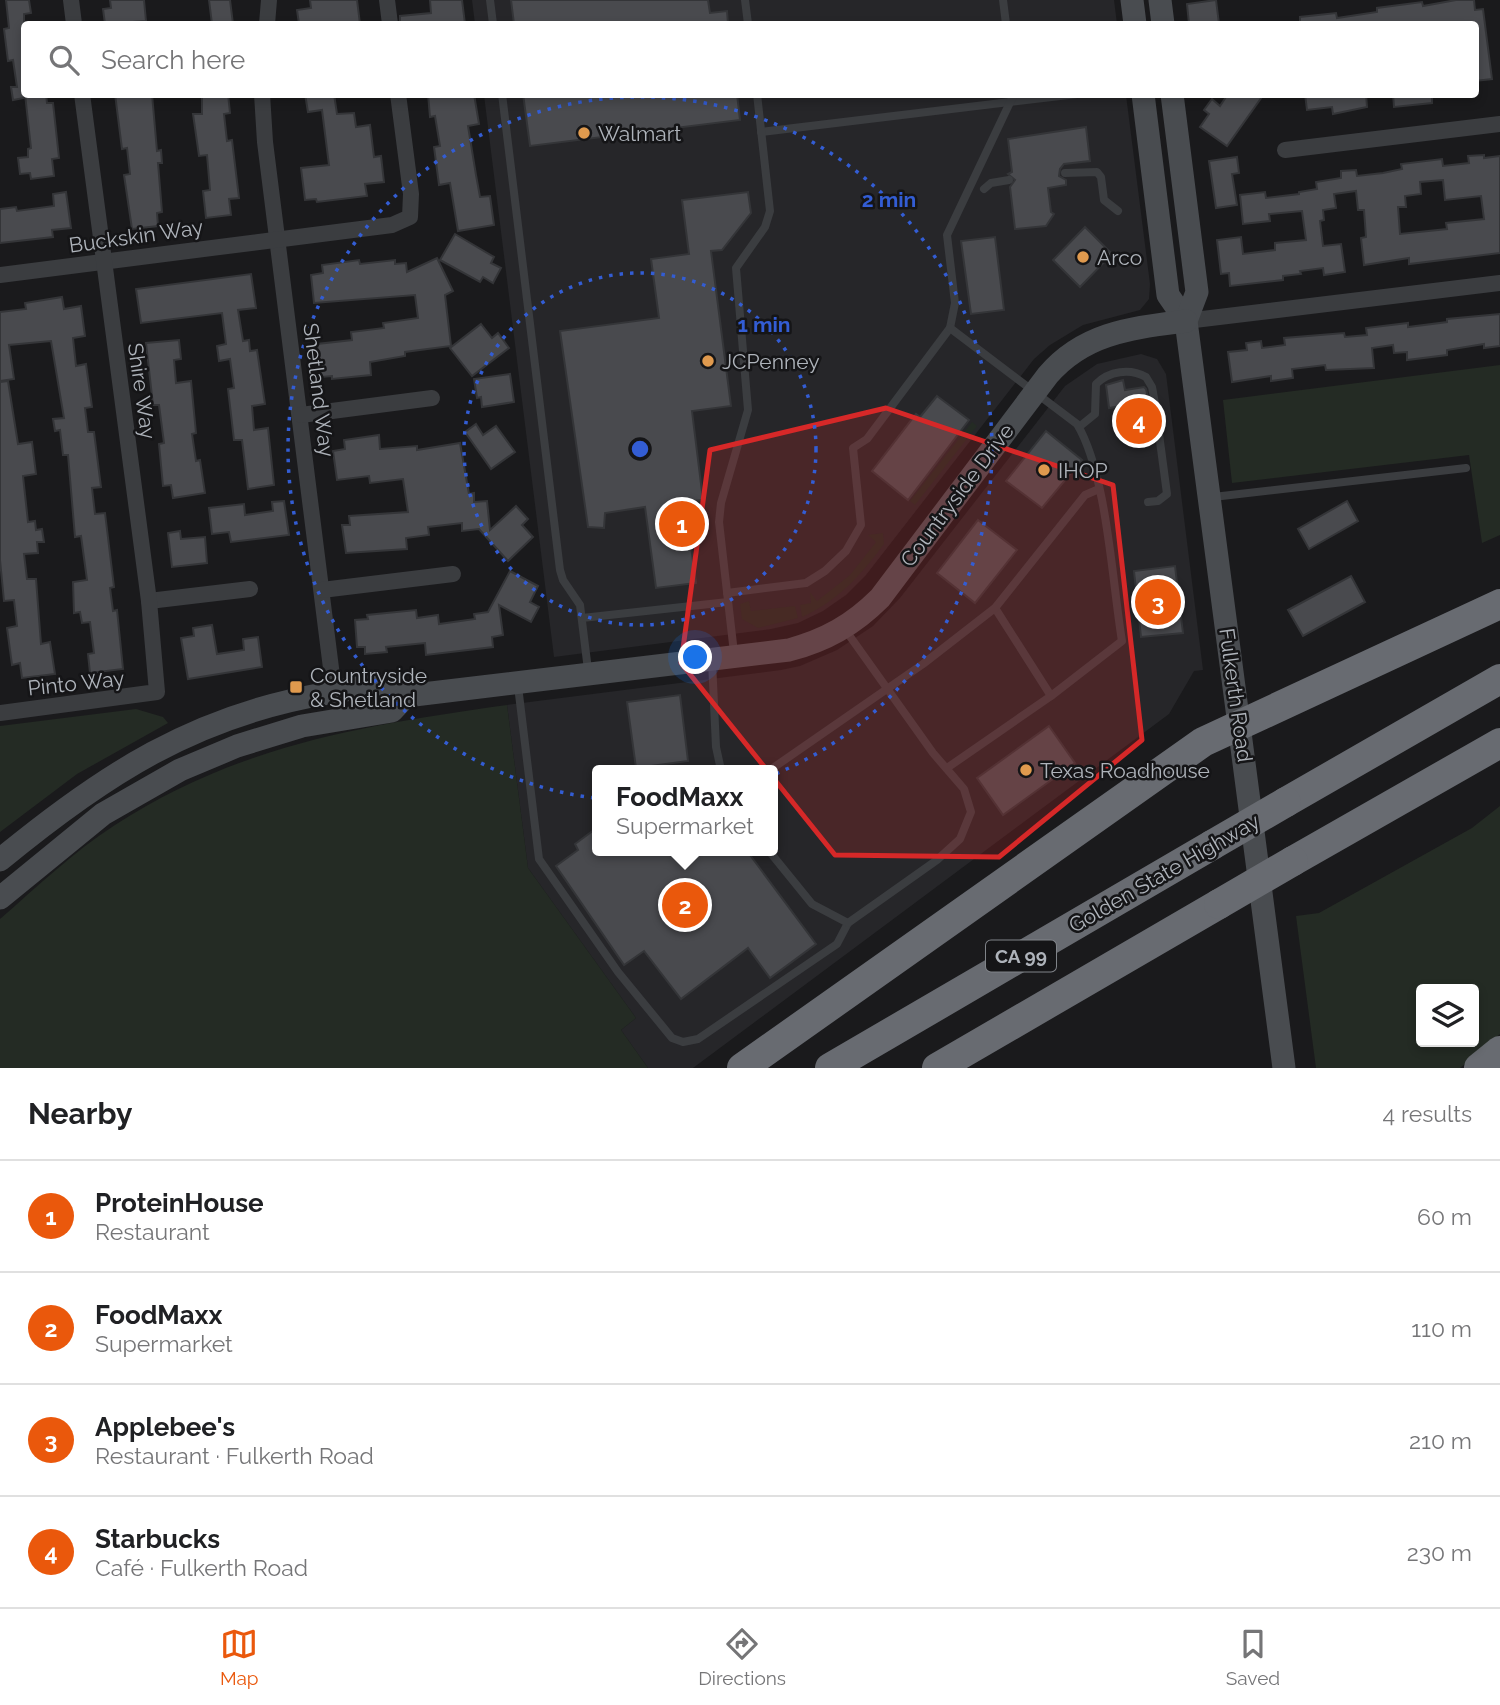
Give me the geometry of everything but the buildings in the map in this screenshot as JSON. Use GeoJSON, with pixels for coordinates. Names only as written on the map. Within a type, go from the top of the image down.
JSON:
{"type":"FeatureCollection","features":[{"type":"Feature","properties":{"kind":"highway"},"geometry":{"type":"LineString","coordinates":[[742,1068],[1188,752],[1240,724],[1500,604]]}},
{"type":"Feature","properties":{"kind":"highway","name":"Golden State Highway"},"geometry":{"type":"LineString","coordinates":[[830,1068],[1500,679]]}},
{"type":"Feature","properties":{"kind":"highway","name":"CA 99"},"geometry":{"type":"LineString","coordinates":[[937,1068],[1500,743]]}},
{"type":"Feature","properties":{"kind":"highway"},"geometry":{"type":"LineString","coordinates":[[1479,1068],[1500,1051]]}},
{"type":"Feature","properties":{"kind":"street"},"geometry":{"type":"LineString","coordinates":[[71,0],[74,21]]}},
{"type":"Feature","properties":{"kind":"street"},"geometry":{"type":"LineString","coordinates":[[267,21],[269,0]]}},
{"type":"Feature","properties":{"kind":"street"},"geometry":{"type":"LineString","coordinates":[[387,0],[390,21]]}},
{"type":"Feature","properties":{"kind":"street"},"geometry":{"type":"LineString","coordinates":[[1132,0],[1135,21]]}},
{"type":"Feature","properties":{"kind":"street"},"geometry":{"type":"LineString","coordinates":[[1160,0],[1163,21]]}},
{"type":"Feature","properties":{"kind":"street","name":"Shire Way"},"geometry":{"type":"LineString","coordinates":[[82,98],[149,601],[157,692]]}},
{"type":"Feature","properties":{"kind":"street","name":"Shetland Way"},"geometry":{"type":"LineString","coordinates":[[262,98],[265,142],[302,415],[334,692]]}},
{"type":"Feature","properties":{"kind":"street","name":"Buckskin Way"},"geometry":{"type":"LineString","coordinates":[[0,275],[391,225],[410,217],[411,194],[399,98]]}},
{"type":"Feature","properties":{"kind":"street","name":"Fulkerth Road"},"geometry":{"type":"LineString","coordinates":[[1143,98],[1168,295],[1186,321],[1283,1068]]}},
{"type":"Feature","properties":{"kind":"street","name":"Fulkerth Road"},"geometry":{"type":"LineString","coordinates":[[1173,98],[1197,292],[1186,321]]}},
{"type":"Feature","properties":{"kind":"street"},"geometry":{"type":"LineString","coordinates":[[1285,150],[1500,124]]}},
{"type":"Feature","properties":{"kind":"street","name":"Countryside Drive"},"geometry":{"type":"LineString","coordinates":[[0,860],[104,779],[172,743],[264,708],[334,692],[390,686],[406,696],[723,657],[808,645],[844,628],[880,598],[1058,364],[1095,339],[1130,328],[1500,283]]}},
{"type":"Feature","properties":{"kind":"street"},"geometry":{"type":"LineString","coordinates":[[302,415],[432,398]]}},
{"type":"Feature","properties":{"kind":"street"},"geometry":{"type":"LineString","coordinates":[[322,590],[453,574]]}},
{"type":"Feature","properties":{"kind":"street"},"geometry":{"type":"LineString","coordinates":[[149,601],[250,589]]}},
{"type":"Feature","properties":{"kind":"street","name":"Pinto Way"},"geometry":{"type":"LineString","coordinates":[[0,713],[157,692]]}},
{"type":"Feature","properties":{"kind":"street","name":"Countryside Drive"},"geometry":{"type":"LineString","coordinates":[[0,898],[103,814],[180,769],[237,746],[302,726],[392,711],[406,696]]}},
{"type":"Feature","properties":{"kind":"lane"},"geometry":{"type":"LineString","coordinates":[[490,0],[493,21]]}},
{"type":"Feature","properties":{"kind":"lane"},"geometry":{"type":"LineString","coordinates":[[745,0],[748,21]]}},
{"type":"Feature","properties":{"kind":"lane"},"geometry":{"type":"LineString","coordinates":[[1003,0],[1006,21]]}},
{"type":"Feature","properties":{"kind":"lane"},"geometry":{"type":"LineString","coordinates":[[502,98],[560,570],[563,580],[579,600],[589,673]]}},
{"type":"Feature","properties":{"kind":"lane"},"geometry":{"type":"LineString","coordinates":[[720,765],[716,747],[727,598],[720,512],[747,419],[749,400],[735,277],[739,260],[765,227],[770,211],[757,98]]}},
{"type":"Feature","properties":{"kind":"lane"},"geometry":{"type":"LineString","coordinates":[[582,618],[727,598],[806,583],[825,571],[846,551],[861,525],[853,448],[867,439],[950,328],[955,303],[947,234],[1013,98]]}},
{"type":"Feature","properties":{"kind":"lane"},"geometry":{"type":"LineString","coordinates":[[761,132],[1013,98]]}},
{"type":"Feature","properties":{"kind":"lane"},"geometry":{"type":"LineString","coordinates":[[1065,173],[1097,172],[1101,177],[1104,200],[1118,211]]}},
{"type":"Feature","properties":{"kind":"lane"},"geometry":{"type":"LineString","coordinates":[[984,189],[991,183],[1009,180]]}},
{"type":"Feature","properties":{"kind":"lane"},"geometry":{"type":"LineString","coordinates":[[947,768],[1051,696],[1122,641],[1099,489],[1088,444],[1079,427],[950,328]]}},
{"type":"Feature","properties":{"kind":"lane"},"geometry":{"type":"LineString","coordinates":[[1079,427],[1095,414],[1096,384],[1109,375],[1123,372],[1146,377],[1152,387],[1156,409]]}},
{"type":"Feature","properties":{"kind":"lane"},"geometry":{"type":"LineString","coordinates":[[1148,502],[1158,501],[1167,494],[1157,419]]}},
{"type":"Feature","properties":{"kind":"lane"},"geometry":{"type":"LineString","coordinates":[[1210,498],[1466,468]]}},
{"type":"Feature","properties":{"kind":"lane"},"geometry":{"type":"LineString","coordinates":[[777,765],[923,664],[995,608],[1085,495],[1099,489]]}},
{"type":"Feature","properties":{"kind":"lane"},"geometry":{"type":"LineString","coordinates":[[995,608],[1051,696]]}},
{"type":"Feature","properties":{"kind":"lane"},"geometry":{"type":"LineString","coordinates":[[517,682],[539,859],[618,972],[672,1038],[684,1042],[698,1039],[837,944],[848,923],[937,860],[960,839],[971,812],[964,789],[885,688],[844,628]]}},
{"type":"Feature","properties":{"kind":"lane"},"geometry":{"type":"LineString","coordinates":[[773,856],[811,904],[848,923]]}},
{"type":"Feature","properties":{"kind":"highlighted area"},"geometry":{"type":"Polygon","coordinates":[[[886,408],[1113,485],[1142,740],[999,857],[835,855],[681,663],[710,450],[886,408]]]}},
{"type":"Feature","properties":{"kind":"shaded area"},"geometry":{"type":"Polygon","coordinates":[[[472,0],[1114,0],[1117,21],[475,21],[472,0]]]}},
{"type":"Feature","properties":{"kind":"shaded area"},"geometry":{"type":"Polygon","coordinates":[[[484,98],[1126,98],[1150,284],[1149,299],[1140,310],[1083,325],[1050,345],[1034,359],[866,575],[846,595],[823,611],[798,623],[771,629],[554,657],[484,98]]]}},
{"type":"Feature","properties":{"kind":"shaded area"},"geometry":{"type":"Polygon","coordinates":[[[1141,354],[1157,359],[1166,374],[1203,670],[1194,671],[1169,714],[693,1068],[648,1068],[621,1030],[636,1018],[528,868],[507,705],[781,670],[800,666],[837,650],[873,626],[900,598],[1065,386],[1097,364],[1141,354]]]}},
{"type":"Feature","properties":{"kind":"shaded area"},"geometry":{"type":"Polygon","coordinates":[[[1500,365],[1500,535],[1482,543],[1469,455],[1232,483],[1223,400],[1500,365]]]}},
{"type":"Feature","properties":{"kind":"shaded area"},"geometry":{"type":"Polygon","coordinates":[[[972,422],[977,426],[915,505],[910,501],[972,422]]]}},
{"type":"Feature","properties":{"kind":"shaded area"},"geometry":{"type":"Polygon","coordinates":[[[883,533],[884,544],[857,577],[827,603],[802,617],[800,605],[811,603],[810,592],[817,601],[850,575],[876,542],[868,535],[883,533]]]}},
{"type":"Feature","properties":{"kind":"shaded area"},"geometry":{"type":"Polygon","coordinates":[[[749,601],[751,611],[795,606],[798,618],[758,628],[742,619],[740,604],[749,601]]]}},
{"type":"Feature","properties":{"kind":"shaded area"},"geometry":{"type":"Polygon","coordinates":[[[507,705],[528,868],[636,1018],[621,1030],[648,1068],[0,1068],[0,919],[100,835],[161,798],[208,775],[256,757],[353,731],[507,705]]]}},
{"type":"Feature","properties":{"kind":"shaded area"},"geometry":{"type":"Polygon","coordinates":[[[136,709],[163,717],[168,723],[77,774],[0,832],[0,726],[136,709]]]}},
{"type":"Feature","properties":{"kind":"shaded area"},"geometry":{"type":"Polygon","coordinates":[[[1500,806],[1500,1034],[1460,1068],[1316,1068],[1296,916],[1319,913],[1472,828],[1500,806]]]}},
{"type":"Feature","properties":{"kind":"place","name":"Walmart"},"geometry":{"type":"Point","coordinates":[584,133]}},
{"type":"Feature","properties":{"kind":"place","name":"Arco"},"geometry":{"type":"Point","coordinates":[1083,257]}},
{"type":"Feature","properties":{"kind":"place","name":"JCPenney"},"geometry":{"type":"Point","coordinates":[708,361]}},
{"type":"Feature","properties":{"kind":"place","name":"Starbucks"},"geometry":{"type":"Point","coordinates":[1139,421]}},
{"type":"Feature","properties":{"kind":"place","name":"IHOP"},"geometry":{"type":"Point","coordinates":[1044,470]}},
{"type":"Feature","properties":{"kind":"place","name":"ProteinHouse"},"geometry":{"type":"Point","coordinates":[682,524]}},
{"type":"Feature","properties":{"kind":"place","name":"Applebee's"},"geometry":{"type":"Point","coordinates":[1158,602]}},
{"type":"Feature","properties":{"kind":"place","name":"Countryside & Shetland"},"geometry":{"type":"Point","coordinates":[296,687]}},
{"type":"Feature","properties":{"kind":"place","name":"Texas Roadhouse"},"geometry":{"type":"Point","coordinates":[1026,770]}},
{"type":"Feature","properties":{"kind":"place","name":"FoodMaxx"},"geometry":{"type":"Point","coordinates":[685,905]}}]}
